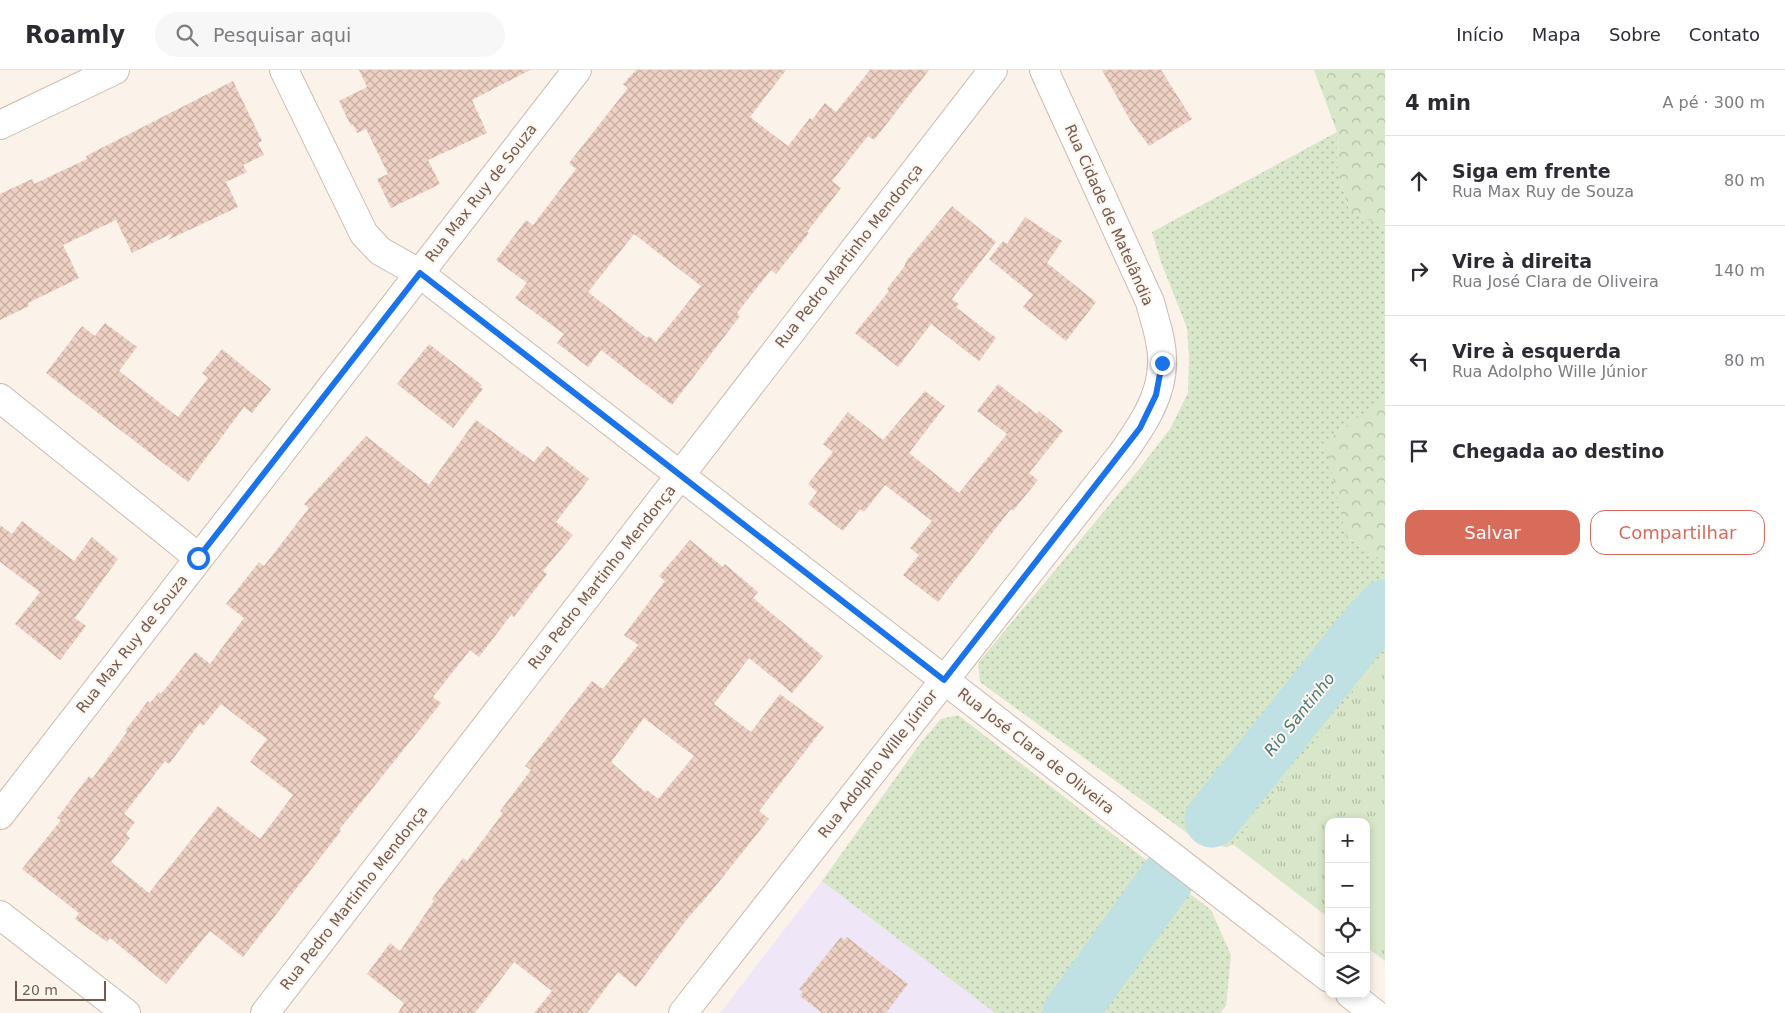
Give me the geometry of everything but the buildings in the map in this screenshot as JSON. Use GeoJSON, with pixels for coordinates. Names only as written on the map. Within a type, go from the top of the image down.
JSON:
{"type":"FeatureCollection","features":[{"type":"Feature","properties":{"kind":"street"},"geometry":{"type":"LineString","coordinates":[[0,125],[115,70]]}},
{"type":"Feature","properties":{"kind":"street","name":"Rua José Clara de Oliveira"},"geometry":{"type":"LineString","coordinates":[[284,70],[364,234],[380,251],[420,273],[1325,975]]}},
{"type":"Feature","properties":{"kind":"street","name":"Rua Max Ruy de Souza"},"geometry":{"type":"LineString","coordinates":[[0,815],[577,70]]}},
{"type":"Feature","properties":{"kind":"street","name":"Rua Pedro Martinho Mendonça"},"geometry":{"type":"LineString","coordinates":[[265,1013],[993,70]]}},
{"type":"Feature","properties":{"kind":"street","name":"Rua Cidade de Matelândia"},"geometry":{"type":"LineString","coordinates":[[1044,70],[1150,302],[1158,334],[1162,363]]}},
{"type":"Feature","properties":{"kind":"street","name":"Rua Adolpho Wille Júnior"},"geometry":{"type":"LineString","coordinates":[[683,1013],[1140,428],[1156,395],[1162,363]]}},
{"type":"Feature","properties":{"kind":"street"},"geometry":{"type":"LineString","coordinates":[[0,398],[198,558]]}},
{"type":"Feature","properties":{"kind":"street"},"geometry":{"type":"LineString","coordinates":[[0,915],[126,1013]]}},
{"type":"Feature","properties":{"kind":"street"},"geometry":{"type":"LineString","coordinates":[[1355,998],[1374,1013]]}},
{"type":"Feature","properties":{"kind":"shaded area"},"geometry":{"type":"Polygon","coordinates":[[[822,881],[995,1013],[720,1013],[822,881]]]}},
{"type":"Feature","properties":{"kind":"green space"},"geometry":{"type":"Polygon","coordinates":[[[1314,70],[1385,70],[1385,228],[1349,210],[1338,172],[1337,132],[1314,70]]]}},
{"type":"Feature","properties":{"kind":"green space"},"geometry":{"type":"Polygon","coordinates":[[[1337,132],[1338,172],[1349,210],[1385,228],[1385,397],[1367,411],[1346,537],[1385,562],[1385,652],[1234,845],[1226,847],[1198,841],[980,682],[978,663],[1140,468],[1170,429],[1188,393],[1189,357],[1187,328],[1161,262],[1152,232],[1337,132]]]}},
{"type":"Feature","properties":{"kind":"green space"},"geometry":{"type":"Polygon","coordinates":[[[1385,397],[1385,562],[1346,537],[1325,442],[1385,397]]]}},
{"type":"Feature","properties":{"kind":"green space"},"geometry":{"type":"Polygon","coordinates":[[[1385,652],[1385,961],[1370,950],[1370,818],[1325,818],[1325,915],[1234,845],[1385,652]]]}},
{"type":"Feature","properties":{"kind":"green space"},"geometry":{"type":"Polygon","coordinates":[[[958,715],[1211,910],[1231,955],[1226,1006],[1220,1013],[995,1013],[822,881],[922,741],[941,719],[958,715]]]}},
{"type":"Feature","properties":{"kind":"green space"},"geometry":{"type":"Polygon","coordinates":[[[1385,809],[1385,951],[1370,940],[1370,829],[1385,809]]]}},
{"type":"Feature","properties":{"kind":"waterway","name":"Rio Santinho"},"geometry":{"type":"LineString","coordinates":[[1212,820],[1358,637],[1385,607]]}},
{"type":"Feature","properties":{"kind":"waterway","name":"Rio Santinho"},"geometry":{"type":"LineString","coordinates":[[1070,1013],[1168,877]]}},
{"type":"Feature","properties":{"kind":"route"},"geometry":{"type":"LineString","coordinates":[[198,558],[420,273],[944,680],[1122,454],[1140,428],[1156,395],[1162,363]]}}]}
